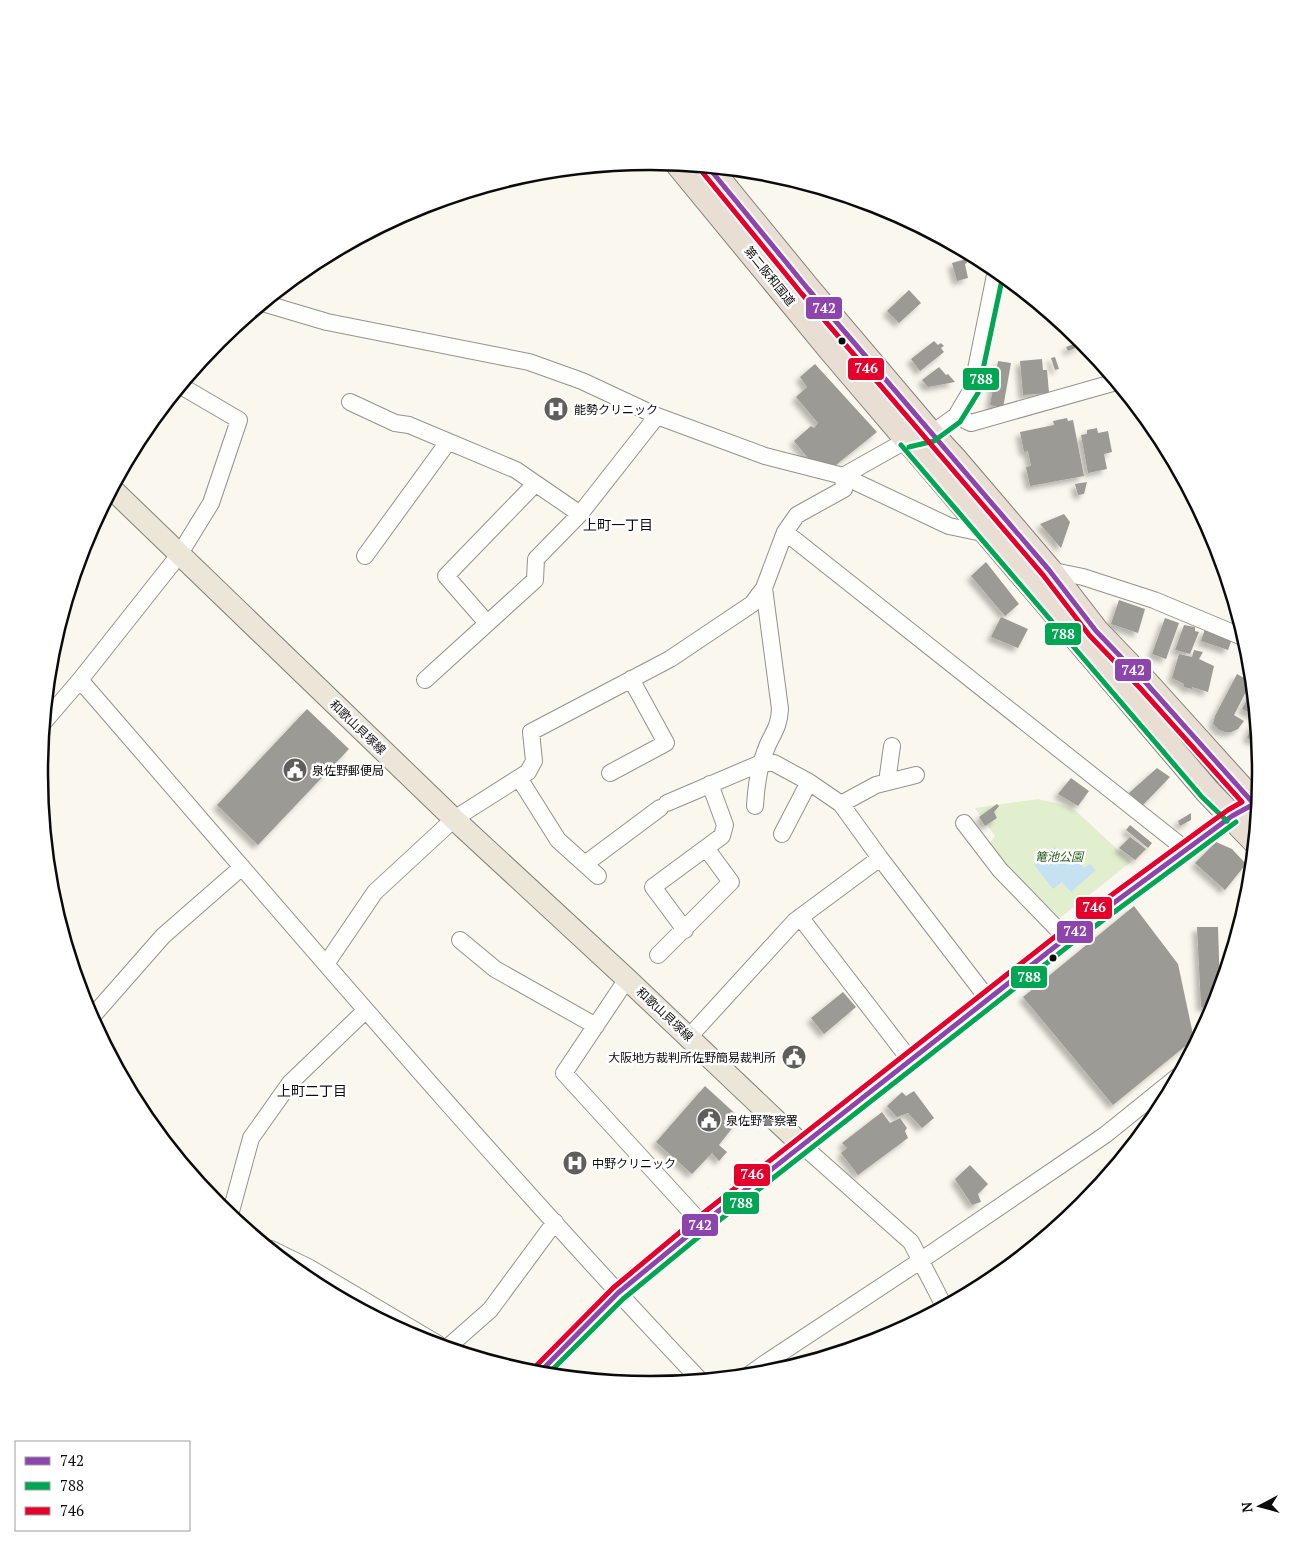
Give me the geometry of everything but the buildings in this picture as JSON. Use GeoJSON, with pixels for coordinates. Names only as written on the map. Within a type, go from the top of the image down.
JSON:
{"type":"FeatureCollection","features":[{"type":"Feature","properties":{"kind":"highway","name":"第二阪和国道"},"geometry":{"type":"LineString","coordinates":[[685,172],[907,440],[1208,792],[1249,835]]}},
{"type":"Feature","properties":{"kind":"highway","name":"第二阪和国道"},"geometry":{"type":"LineString","coordinates":[[714,175],[808,289],[1049,570],[1096,631],[1251,798]]}},
{"type":"Feature","properties":{"kind":"main road","name":"和歌山貝塚線"},"geometry":{"type":"LineString","coordinates":[[117,494],[454,820],[627,978],[802,1145]]}},
{"type":"Feature","properties":{"kind":"main road"},"geometry":{"type":"LineString","coordinates":[[546,1366],[618,1293],[702,1224],[1066,938],[1185,849],[1232,816],[1251,807]]}},
{"type":"Feature","properties":{"kind":"street"},"geometry":{"type":"LineString","coordinates":[[844,476],[907,440],[931,434],[956,416],[972,389],[994,279]]}},
{"type":"Feature","properties":{"kind":"street"},"geometry":{"type":"LineString","coordinates":[[271,305],[327,322],[529,362],[582,380],[657,416],[765,456],[844,476],[948,526],[987,534]]}},
{"type":"Feature","properties":{"kind":"street"},"geometry":{"type":"LineString","coordinates":[[956,416],[971,423],[1110,385]]}},
{"type":"Feature","properties":{"kind":"street"},"geometry":{"type":"LineString","coordinates":[[51,714],[179,555],[210,504],[239,420],[186,389]]}},
{"type":"Feature","properties":{"kind":"street"},"geometry":{"type":"LineString","coordinates":[[350,402],[395,423],[409,425],[516,470],[580,514]]}},
{"type":"Feature","properties":{"kind":"street"},"geometry":{"type":"LineString","coordinates":[[425,680],[535,580],[536,559],[580,514],[657,416]]}},
{"type":"Feature","properties":{"kind":"street"},"geometry":{"type":"LineString","coordinates":[[365,556],[448,442]]}},
{"type":"Feature","properties":{"kind":"street"},"geometry":{"type":"LineString","coordinates":[[326,964],[375,892],[454,820],[528,772],[534,761],[531,732],[670,659],[752,604],[764,588],[785,532],[797,515],[844,489],[844,476]]}},
{"type":"Feature","properties":{"kind":"street"},"geometry":{"type":"LineString","coordinates":[[487,623],[446,576],[535,484]]}},
{"type":"Feature","properties":{"kind":"street"},"geometry":{"type":"LineString","coordinates":[[785,532],[1185,849]]}},
{"type":"Feature","properties":{"kind":"street"},"geometry":{"type":"LineString","coordinates":[[1049,570],[1083,577],[1154,600],[1236,634]]}},
{"type":"Feature","properties":{"kind":"street"},"geometry":{"type":"LineString","coordinates":[[755,806],[756,786],[761,763],[779,722],[780,709],[764,588]]}},
{"type":"Feature","properties":{"kind":"street"},"geometry":{"type":"LineString","coordinates":[[80,680],[366,1010],[618,1293],[694,1374]]}},
{"type":"Feature","properties":{"kind":"street"},"geometry":{"type":"LineString","coordinates":[[610,773],[666,743],[631,680]]}},
{"type":"Feature","properties":{"kind":"street"},"geometry":{"type":"LineString","coordinates":[[887,782],[892,746]]}},
{"type":"Feature","properties":{"kind":"street"},"geometry":{"type":"LineString","coordinates":[[585,864],[664,805],[761,763],[774,763],[809,782],[841,804],[988,999]]}},
{"type":"Feature","properties":{"kind":"street"},"geometry":{"type":"LineString","coordinates":[[841,804],[876,785],[916,775]]}},
{"type":"Feature","properties":{"kind":"street"},"geometry":{"type":"LineString","coordinates":[[519,778],[558,840],[598,876]]}},
{"type":"Feature","properties":{"kind":"street"},"geometry":{"type":"LineString","coordinates":[[782,834],[809,782]]}},
{"type":"Feature","properties":{"kind":"street"},"geometry":{"type":"LineString","coordinates":[[685,930],[653,887],[722,836],[725,825],[710,784]]}},
{"type":"Feature","properties":{"kind":"street"},"geometry":{"type":"LineString","coordinates":[[964,823],[1000,870],[1066,938]]}},
{"type":"Feature","properties":{"kind":"street"},"geometry":{"type":"LineString","coordinates":[[658,956],[731,882],[706,848]]}},
{"type":"Feature","properties":{"kind":"street"},"geometry":{"type":"LineString","coordinates":[[689,1037],[795,921],[880,858]]}},
{"type":"Feature","properties":{"kind":"street"},"geometry":{"type":"LineString","coordinates":[[97,1012],[163,936],[242,867]]}},
{"type":"Feature","properties":{"kind":"street"},"geometry":{"type":"LineString","coordinates":[[800,917],[910,1060]]}},
{"type":"Feature","properties":{"kind":"street"},"geometry":{"type":"LineString","coordinates":[[460,940],[495,969],[596,1026]]}},
{"type":"Feature","properties":{"kind":"street"},"geometry":{"type":"LineString","coordinates":[[627,978],[564,1073],[702,1224]]}},
{"type":"Feature","properties":{"kind":"street"},"geometry":{"type":"LineString","coordinates":[[232,1207],[251,1138],[290,1083],[366,1010]]}},
{"type":"Feature","properties":{"kind":"street"},"geometry":{"type":"LineString","coordinates":[[763,1365],[1105,1135],[1163,1088]]}},
{"type":"Feature","properties":{"kind":"street"},"geometry":{"type":"LineString","coordinates":[[802,1145],[911,1242],[941,1300]]}},
{"type":"Feature","properties":{"kind":"street"},"geometry":{"type":"LineString","coordinates":[[453,1343],[490,1310],[555,1222]]}},
{"type":"Feature","properties":{"kind":"street"},"geometry":{"type":"LineString","coordinates":[[300,1263],[393,1317]]}},
{"type":"Feature","properties":{"kind":"green space","name":"篭池公園"},"geometry":{"type":"Polygon","coordinates":[[[1038,799],[1063,805],[1076,811],[1131,862],[1060,918],[1025,884],[989,844],[995,836],[975,808],[1038,799]]]}},
{"type":"Feature","properties":{"kind":"water"},"geometry":{"type":"Polygon","coordinates":[[[1055,847],[1062,855],[1069,848],[1084,868],[1090,864],[1096,870],[1071,892],[1062,882],[1053,889],[1034,865],[1055,847]]]}},
{"type":"Feature","properties":{"kind":"transit line","name":"746"},"geometry":{"type":"LineString","coordinates":[[537,1365],[613,1288],[697,1218],[1061,932],[1207,825],[1242,802],[1140,688],[1090,636],[1043,575],[802,294],[703,173]]}},
{"type":"Feature","properties":{"kind":"transit line","name":"742"},"geometry":{"type":"LineString","coordinates":[[714,175],[808,289],[1049,570],[1096,631],[1146,683],[1251,801]]}},
{"type":"Feature","properties":{"kind":"transit line","name":"788"},"geometry":{"type":"LineString","coordinates":[[909,447],[934,441],[960,422],[978,393],[1001,284]]}},
{"type":"Feature","properties":{"kind":"transit line","name":"788"},"geometry":{"type":"LineString","coordinates":[[901,445],[1202,797],[1227,821]]}},
{"type":"Feature","properties":{"kind":"transit line","name":"742"},"geometry":{"type":"LineString","coordinates":[[546,1366],[618,1293],[702,1224],[1066,938],[1232,816],[1251,806]]}},
{"type":"Feature","properties":{"kind":"transit line","name":"788"},"geometry":{"type":"LineString","coordinates":[[555,1367],[623,1299],[707,1230],[1071,944],[1236,822]]}},
{"type":"Feature","properties":{"kind":"place","name":"能勢クリニック"},"geometry":{"type":"Point","coordinates":[556,409]}},
{"type":"Feature","properties":{"kind":"place","name":"泉佐野郵便局"},"geometry":{"type":"Point","coordinates":[295,770]}},
{"type":"Feature","properties":{"kind":"place","name":"大阪地方裁判所佐野簡易裁判所"},"geometry":{"type":"Point","coordinates":[794,1057]}},
{"type":"Feature","properties":{"kind":"place","name":"泉佐野警察署"},"geometry":{"type":"Point","coordinates":[709,1120]}},
{"type":"Feature","properties":{"kind":"place","name":"中野クリニック"},"geometry":{"type":"Point","coordinates":[575,1163]}},
{"type":"Feature","properties":{"kind":"district","name":"上町一丁目"},"geometry":{"type":"Point","coordinates":[618,524]}},
{"type":"Feature","properties":{"kind":"district","name":"上町二丁目"},"geometry":{"type":"Point","coordinates":[312,1090]}}]}
